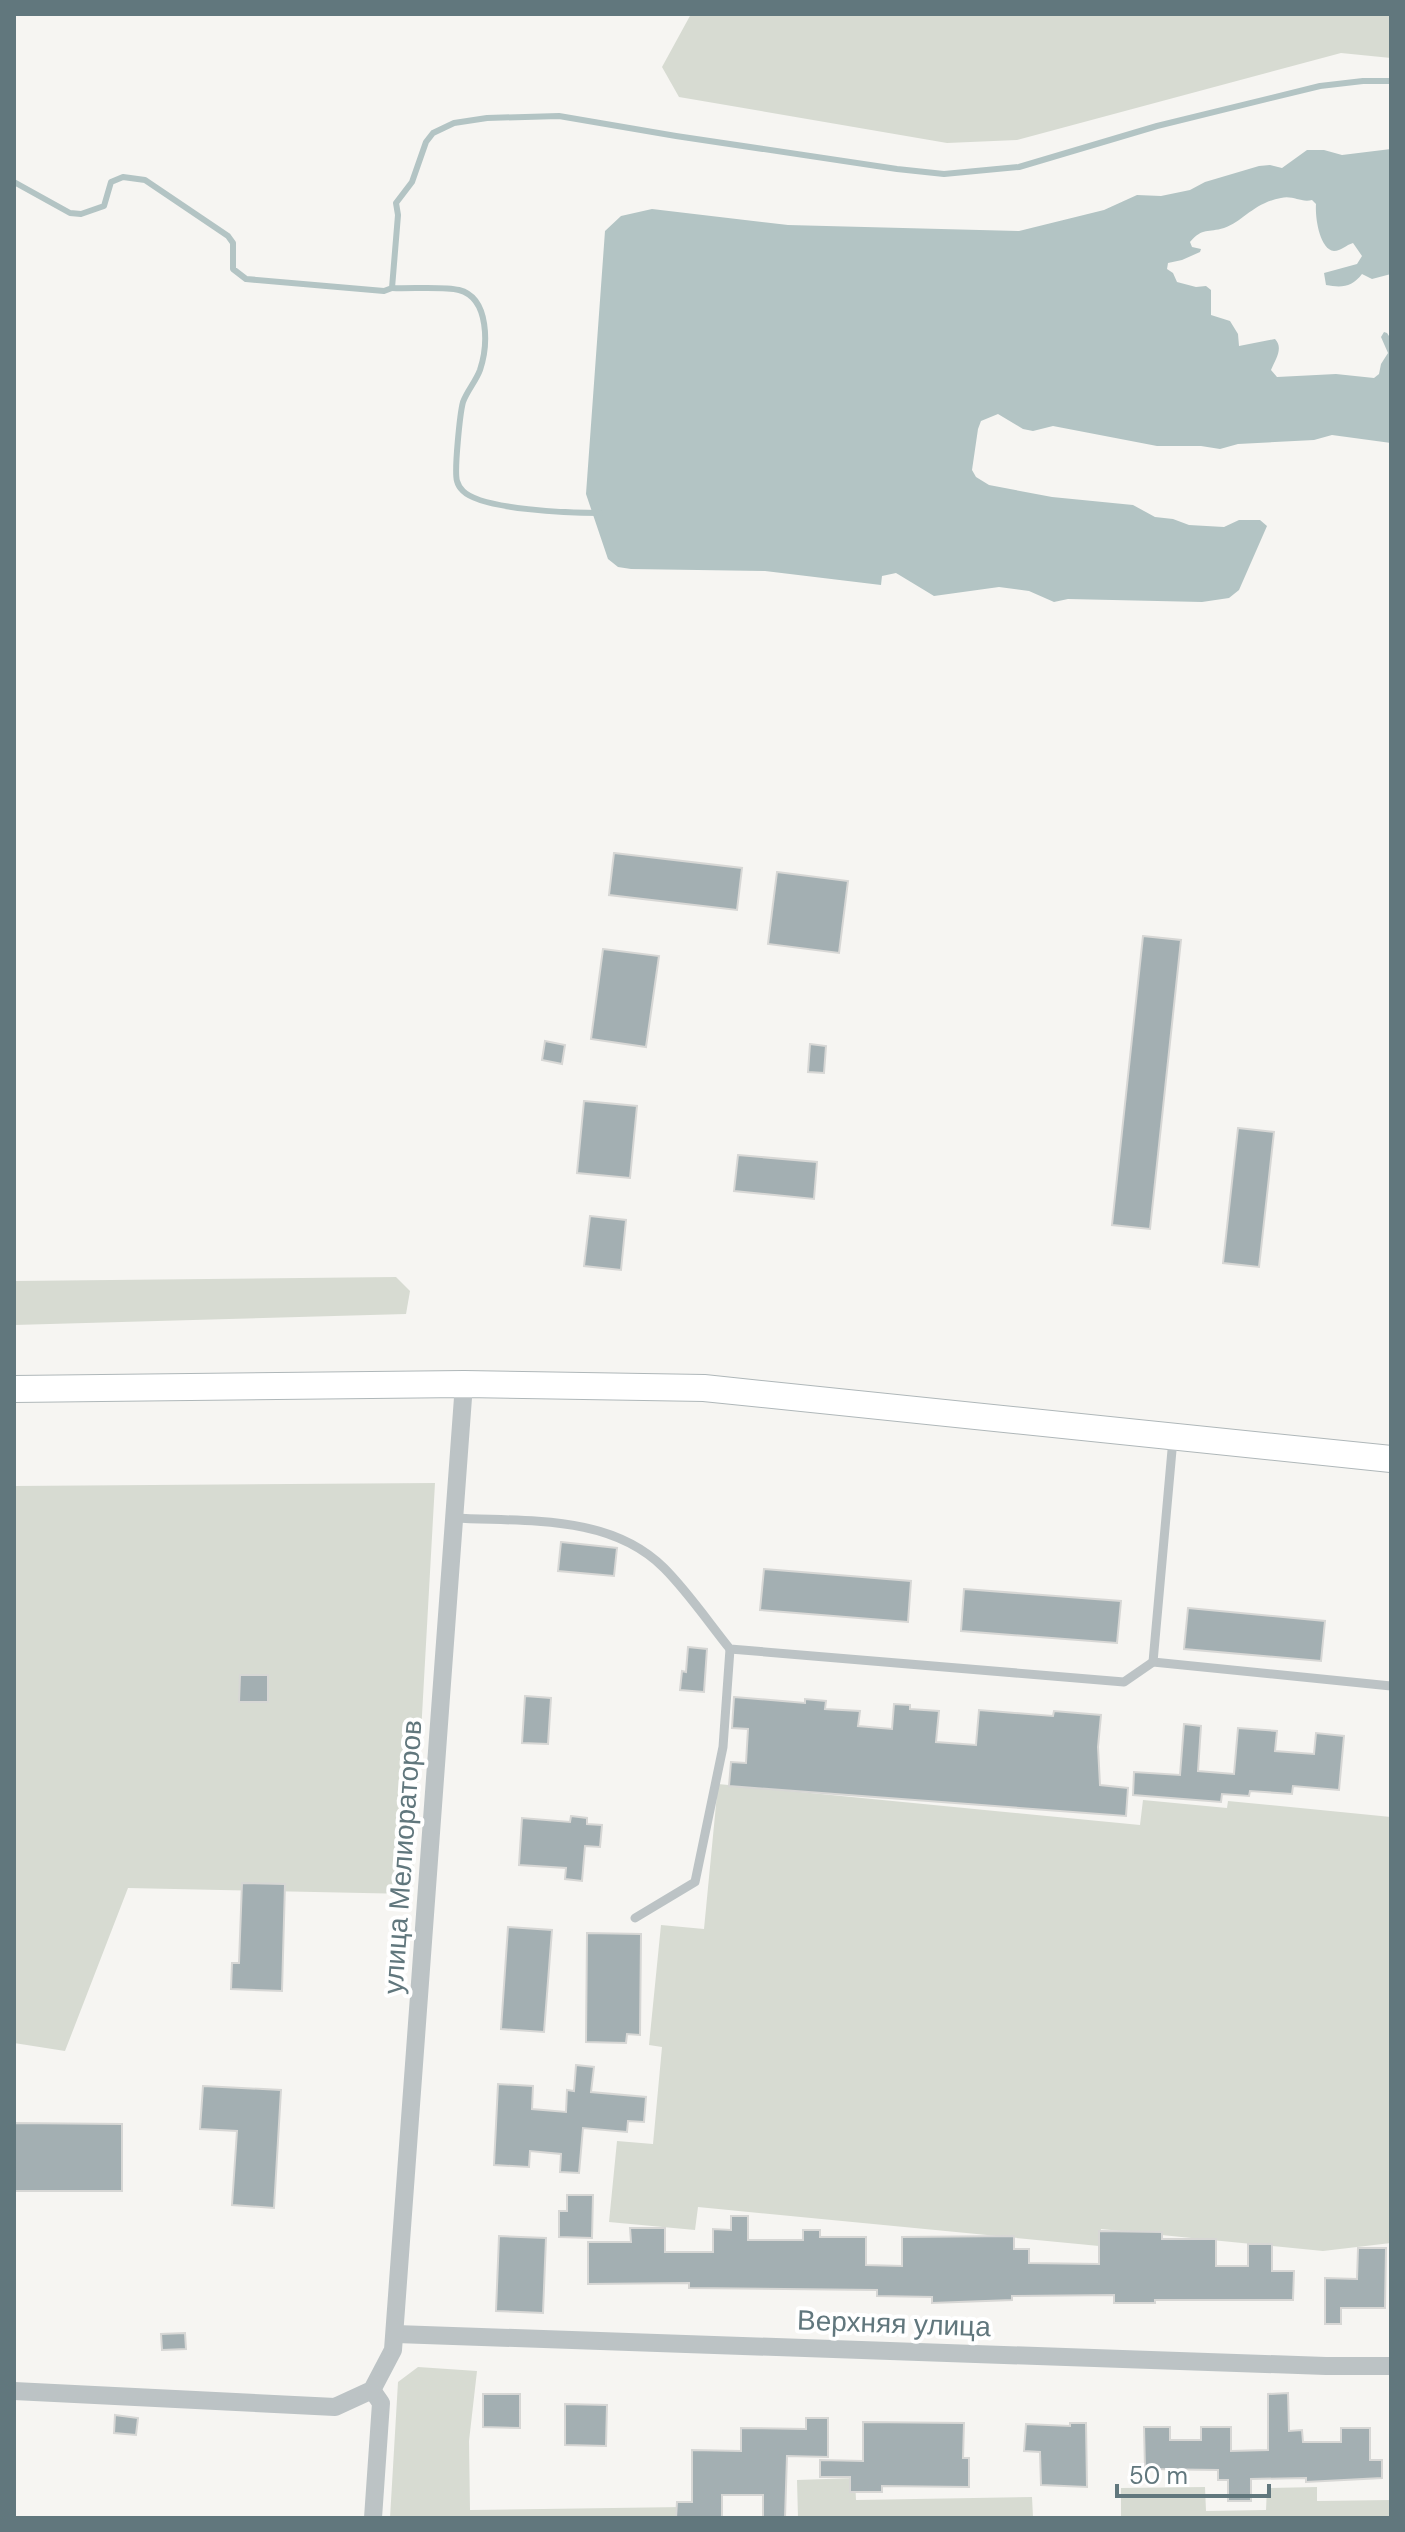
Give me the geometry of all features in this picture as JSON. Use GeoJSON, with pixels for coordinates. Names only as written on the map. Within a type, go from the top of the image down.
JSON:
{"type":"FeatureCollection","features":[{"type":"Feature","properties":{"kind":"main road"},"geometry":{"type":"LineString","coordinates":[[14,1389],[464,1384],[704,1388],[1391,1459]]}},
{"type":"Feature","properties":{"kind":"street","name":"улица Мелиораторов"},"geometry":{"type":"LineString","coordinates":[[372,2390],[393,2350],[396,2334],[464,1384]]}},
{"type":"Feature","properties":{"kind":"street","name":"Верхняя улица"},"geometry":{"type":"LineString","coordinates":[[396,2334],[1391,2366]]}},
{"type":"Feature","properties":{"kind":"street"},"geometry":{"type":"LineString","coordinates":[[14,2391],[335,2407],[372,2390],[381,2403],[373,2518]]}},
{"type":"Feature","properties":{"kind":"lane"},"geometry":{"type":"LineString","coordinates":[[1153,1662],[1174,1436]]}},
{"type":"Feature","properties":{"kind":"lane"},"geometry":{"type":"LineString","coordinates":[[455,1518],[588,1526],[628,1541],[664,1568],[730,1649],[723,1747],[695,1882],[635,1918]]}},
{"type":"Feature","properties":{"kind":"lane"},"geometry":{"type":"LineString","coordinates":[[730,1649],[1124,1682],[1153,1662],[1391,1686]]}},
{"type":"Feature","properties":{"kind":"shaded area"},"geometry":{"type":"Polygon","coordinates":[[[691,14],[1391,14],[1391,58],[1341,53],[1017,140],[947,143],[679,97],[662,67],[691,14]]]}},
{"type":"Feature","properties":{"kind":"shaded area"},"geometry":{"type":"Polygon","coordinates":[[[1391,149],[1391,274],[1372,279],[1362,274],[1346,286],[1326,285],[1324,273],[1357,264],[1362,256],[1353,243],[1337,251],[1329,249],[1319,231],[1316,204],[1312,200],[1285,197],[1263,204],[1224,228],[1199,234],[1190,242],[1192,247],[1201,249],[1200,252],[1168,263],[1167,269],[1177,282],[1206,286],[1211,290],[1211,315],[1230,321],[1238,334],[1239,346],[1275,339],[1279,350],[1271,370],[1277,377],[1336,374],[1374,378],[1379,374],[1388,353],[1381,337],[1384,332],[1387,333],[1391,339],[1391,443],[1332,435],[1314,440],[1238,444],[1220,449],[1157,446],[1053,426],[1033,431],[1023,429],[998,414],[981,421],[978,429],[972,470],[976,477],[989,485],[1052,497],[1133,505],[1155,517],[1189,525],[1224,527],[1239,520],[1260,520],[1267,526],[1239,590],[1229,598],[1202,602],[1068,599],[1054,602],[1029,591],[999,587],[934,596],[896,573],[882,576],[881,585],[765,571],[631,569],[618,567],[608,559],[586,494],[605,231],[621,216],[652,209],[788,225],[1019,231],[1104,210],[1137,195],[1161,196],[1190,190],[1205,182],[1259,166],[1282,168],[1307,150],[1324,150],[1342,155],[1391,149]]]}},
{"type":"Feature","properties":{"kind":"shaded area"},"geometry":{"type":"Polygon","coordinates":[[[396,1277],[410,1291],[406,1314],[14,1325],[14,1281],[396,1277]]]}},
{"type":"Feature","properties":{"kind":"shaded area"},"geometry":{"type":"Polygon","coordinates":[[[435,1483],[412,1894],[128,1888],[65,2051],[14,2043],[14,1486],[435,1483]]]}},
{"type":"Feature","properties":{"kind":"shaded area"},"geometry":{"type":"Polygon","coordinates":[[[718,1784],[1140,1825],[1143,1800],[1227,1808],[1228,1801],[1391,1817],[1391,2243],[1323,2251],[1101,2229],[1099,2246],[698,2207],[695,2230],[609,2222],[617,2141],[653,2144],[662,2047],[649,2045],[661,1925],[704,1929],[718,1784]]]}},
{"type":"Feature","properties":{"kind":"shaded area"},"geometry":{"type":"Polygon","coordinates":[[[418,2367],[477,2371],[469,2441],[470,2510],[683,2507],[683,2518],[390,2518],[398,2382],[418,2367]]]}},
{"type":"Feature","properties":{"kind":"shaded area"},"geometry":{"type":"Polygon","coordinates":[[[855,2478],[856,2500],[1032,2497],[1033,2517],[1121,2516],[1121,2488],[1205,2487],[1206,2511],[1266,2510],[1267,2488],[1317,2487],[1317,2501],[1391,2500],[1391,2518],[798,2518],[797,2480],[855,2478]]]}},
{"type":"Feature","properties":{"kind":"building"},"geometry":{"type":"Polygon","coordinates":[[[614,853],[742,868],[737,910],[609,895],[614,853]]]}},
{"type":"Feature","properties":{"kind":"building"},"geometry":{"type":"Polygon","coordinates":[[[777,872],[848,881],[839,953],[768,944],[777,872]]]}},
{"type":"Feature","properties":{"kind":"building"},"geometry":{"type":"Polygon","coordinates":[[[1143,936],[1181,940],[1150,1229],[1112,1225],[1143,936]]]}},
{"type":"Feature","properties":{"kind":"building"},"geometry":{"type":"Polygon","coordinates":[[[603,949],[659,956],[646,1047],[591,1039],[603,949]]]}},
{"type":"Feature","properties":{"kind":"building"},"geometry":{"type":"Polygon","coordinates":[[[545,1041],[565,1045],[562,1064],[542,1060],[545,1041]]]}},
{"type":"Feature","properties":{"kind":"building"},"geometry":{"type":"Polygon","coordinates":[[[810,1044],[826,1046],[824,1073],[808,1072],[810,1044]]]}},
{"type":"Feature","properties":{"kind":"building"},"geometry":{"type":"Polygon","coordinates":[[[584,1101],[637,1106],[630,1178],[577,1173],[584,1101]]]}},
{"type":"Feature","properties":{"kind":"building"},"geometry":{"type":"Polygon","coordinates":[[[1238,1128],[1274,1132],[1259,1267],[1223,1263],[1238,1128]]]}},
{"type":"Feature","properties":{"kind":"building"},"geometry":{"type":"Polygon","coordinates":[[[738,1155],[817,1162],[814,1199],[734,1191],[738,1155]]]}},
{"type":"Feature","properties":{"kind":"building"},"geometry":{"type":"Polygon","coordinates":[[[590,1216],[626,1220],[621,1270],[584,1266],[590,1216]]]}},
{"type":"Feature","properties":{"kind":"building"},"geometry":{"type":"Polygon","coordinates":[[[561,1542],[617,1548],[614,1576],[558,1571],[561,1542]]]}},
{"type":"Feature","properties":{"kind":"building"},"geometry":{"type":"Polygon","coordinates":[[[764,1569],[911,1581],[908,1622],[760,1610],[764,1569]]]}},
{"type":"Feature","properties":{"kind":"building"},"geometry":{"type":"Polygon","coordinates":[[[964,1589],[1121,1601],[1117,1643],[961,1631],[964,1589]]]}},
{"type":"Feature","properties":{"kind":"building"},"geometry":{"type":"Polygon","coordinates":[[[1188,1608],[1325,1621],[1321,1661],[1184,1649],[1188,1608]]]}},
{"type":"Feature","properties":{"kind":"building"},"geometry":{"type":"Polygon","coordinates":[[[688,1647],[707,1649],[704,1692],[680,1690],[682,1671],[686,1672],[688,1647]]]}},
{"type":"Feature","properties":{"kind":"building"},"geometry":{"type":"Polygon","coordinates":[[[240,1675],[268,1675],[268,1702],[239,1702],[240,1675]]]}},
{"type":"Feature","properties":{"kind":"building"},"geometry":{"type":"Polygon","coordinates":[[[525,1696],[551,1698],[548,1744],[522,1743],[525,1696]]]}},
{"type":"Feature","properties":{"kind":"building"},"geometry":{"type":"Polygon","coordinates":[[[734,1697],[805,1703],[805,1699],[826,1701],[825,1709],[860,1711],[858,1726],[892,1729],[894,1704],[910,1705],[910,1709],[939,1711],[936,1742],[976,1745],[979,1710],[1053,1716],[1054,1711],[1101,1715],[1098,1747],[1100,1785],[1128,1788],[1126,1816],[729,1786],[731,1762],[746,1763],[748,1729],[732,1728],[734,1697]]]}},
{"type":"Feature","properties":{"kind":"building"},"geometry":{"type":"Polygon","coordinates":[[[1184,1724],[1201,1726],[1198,1771],[1234,1774],[1238,1728],[1277,1731],[1275,1751],[1314,1754],[1316,1733],[1344,1736],[1339,1790],[1293,1786],[1292,1794],[1250,1791],[1249,1796],[1222,1794],[1221,1802],[1133,1795],[1134,1772],[1180,1775],[1184,1724]]]}},
{"type":"Feature","properties":{"kind":"building"},"geometry":{"type":"Polygon","coordinates":[[[571,1816],[587,1818],[587,1824],[602,1825],[600,1847],[585,1846],[582,1881],[565,1879],[566,1868],[519,1865],[522,1818],[570,1822],[571,1816]]]}},
{"type":"Feature","properties":{"kind":"building"},"geometry":{"type":"Polygon","coordinates":[[[242,1883],[285,1884],[282,1991],[231,1989],[232,1963],[239,1963],[242,1883]]]}},
{"type":"Feature","properties":{"kind":"building"},"geometry":{"type":"Polygon","coordinates":[[[508,1927],[552,1930],[544,2032],[501,2029],[508,1927]]]}},
{"type":"Feature","properties":{"kind":"building"},"geometry":{"type":"Polygon","coordinates":[[[587,1933],[641,1934],[640,2035],[627,2034],[626,2043],[586,2042],[587,1933]]]}},
{"type":"Feature","properties":{"kind":"building"},"geometry":{"type":"Polygon","coordinates":[[[576,2065],[594,2067],[591,2092],[646,2097],[644,2122],[628,2121],[627,2132],[583,2128],[579,2173],[560,2172],[561,2154],[530,2151],[529,2167],[494,2165],[498,2084],[533,2086],[532,2109],[566,2112],[567,2090],[574,2091],[576,2065]]]}},
{"type":"Feature","properties":{"kind":"building"},"geometry":{"type":"Polygon","coordinates":[[[203,2086],[281,2090],[274,2208],[232,2205],[237,2131],[200,2129],[203,2086]]]}},
{"type":"Feature","properties":{"kind":"building"},"geometry":{"type":"Polygon","coordinates":[[[14,2123],[122,2124],[122,2191],[14,2191],[14,2123]]]}},
{"type":"Feature","properties":{"kind":"building"},"geometry":{"type":"Polygon","coordinates":[[[567,2195],[593,2195],[592,2238],[559,2237],[559,2211],[567,2211],[567,2195]]]}},
{"type":"Feature","properties":{"kind":"building"},"geometry":{"type":"Polygon","coordinates":[[[731,2216],[748,2216],[748,2240],[803,2240],[803,2230],[820,2230],[820,2237],[866,2237],[866,2265],[902,2266],[902,2237],[1014,2236],[1014,2249],[1029,2249],[1029,2263],[1099,2264],[1099,2231],[1162,2232],[1162,2239],[1216,2239],[1216,2266],[1248,2266],[1248,2244],[1272,2244],[1272,2271],[1294,2271],[1293,2300],[1114,2303],[1114,2295],[1012,2296],[1012,2300],[932,2303],[932,2297],[877,2296],[877,2290],[689,2288],[689,2283],[588,2284],[588,2242],[631,2242],[630,2228],[665,2228],[665,2252],[713,2252],[713,2229],[731,2230],[731,2216]]]}},
{"type":"Feature","properties":{"kind":"building"},"geometry":{"type":"Polygon","coordinates":[[[499,2236],[546,2238],[543,2313],[496,2311],[499,2236]]]}},
{"type":"Feature","properties":{"kind":"building"},"geometry":{"type":"Polygon","coordinates":[[[1358,2248],[1386,2248],[1385,2308],[1341,2308],[1341,2324],[1325,2324],[1325,2278],[1357,2279],[1358,2248]]]}},
{"type":"Feature","properties":{"kind":"building"},"geometry":{"type":"Polygon","coordinates":[[[185,2333],[186,2349],[162,2350],[161,2334],[185,2333]]]}},
{"type":"Feature","properties":{"kind":"building"},"geometry":{"type":"Polygon","coordinates":[[[1288,2393],[1289,2431],[1302,2430],[1303,2442],[1341,2442],[1341,2428],[1370,2428],[1370,2460],[1382,2460],[1382,2478],[1306,2482],[1306,2478],[1251,2479],[1251,2501],[1228,2501],[1228,2480],[1218,2480],[1218,2470],[1145,2469],[1144,2427],[1170,2427],[1170,2440],[1201,2440],[1201,2427],[1231,2427],[1231,2451],[1268,2450],[1268,2394],[1288,2393]]]}},
{"type":"Feature","properties":{"kind":"building"},"geometry":{"type":"Polygon","coordinates":[[[483,2394],[520,2394],[520,2428],[483,2427],[483,2394]]]}},
{"type":"Feature","properties":{"kind":"building"},"geometry":{"type":"Polygon","coordinates":[[[565,2404],[607,2405],[606,2446],[565,2445],[565,2404]]]}},
{"type":"Feature","properties":{"kind":"building"},"geometry":{"type":"Polygon","coordinates":[[[115,2415],[138,2418],[136,2435],[114,2433],[115,2415]]]}},
{"type":"Feature","properties":{"kind":"building"},"geometry":{"type":"Polygon","coordinates":[[[806,2418],[828,2418],[828,2457],[787,2456],[785,2518],[763,2518],[763,2495],[722,2495],[722,2518],[676,2518],[677,2502],[692,2502],[692,2450],[741,2451],[741,2428],[806,2429],[806,2418]]]}},
{"type":"Feature","properties":{"kind":"building"},"geometry":{"type":"Polygon","coordinates":[[[863,2422],[964,2423],[963,2458],[969,2458],[969,2487],[882,2486],[882,2492],[850,2492],[850,2477],[820,2477],[820,2460],[863,2461],[863,2422]]]}},
{"type":"Feature","properties":{"kind":"building"},"geometry":{"type":"Polygon","coordinates":[[[1070,2423],[1086,2423],[1087,2487],[1041,2485],[1040,2452],[1024,2451],[1026,2424],[1070,2426],[1070,2423]]]}},
{"type":"Feature","properties":{"kind":"waterway"},"geometry":{"type":"LineString","coordinates":[[14,182],[70,213],[81,214],[104,206],[111,182],[123,177],[145,180],[228,236],[233,243],[233,269],[246,279],[384,291],[392,288],[398,215],[396,203],[412,182],[426,142],[433,133],[454,123],[487,118],[559,116],[944,174],[1019,167],[1157,126],[1320,86],[1391,81]]}},
{"type":"Feature","properties":{"kind":"waterway"},"geometry":{"type":"LineString","coordinates":[[392,288],[459,290],[469,295],[481,312],[485,336],[483,360],[463,402],[459,429],[456,475],[462,490],[473,497],[507,506],[600,513]]}}]}
